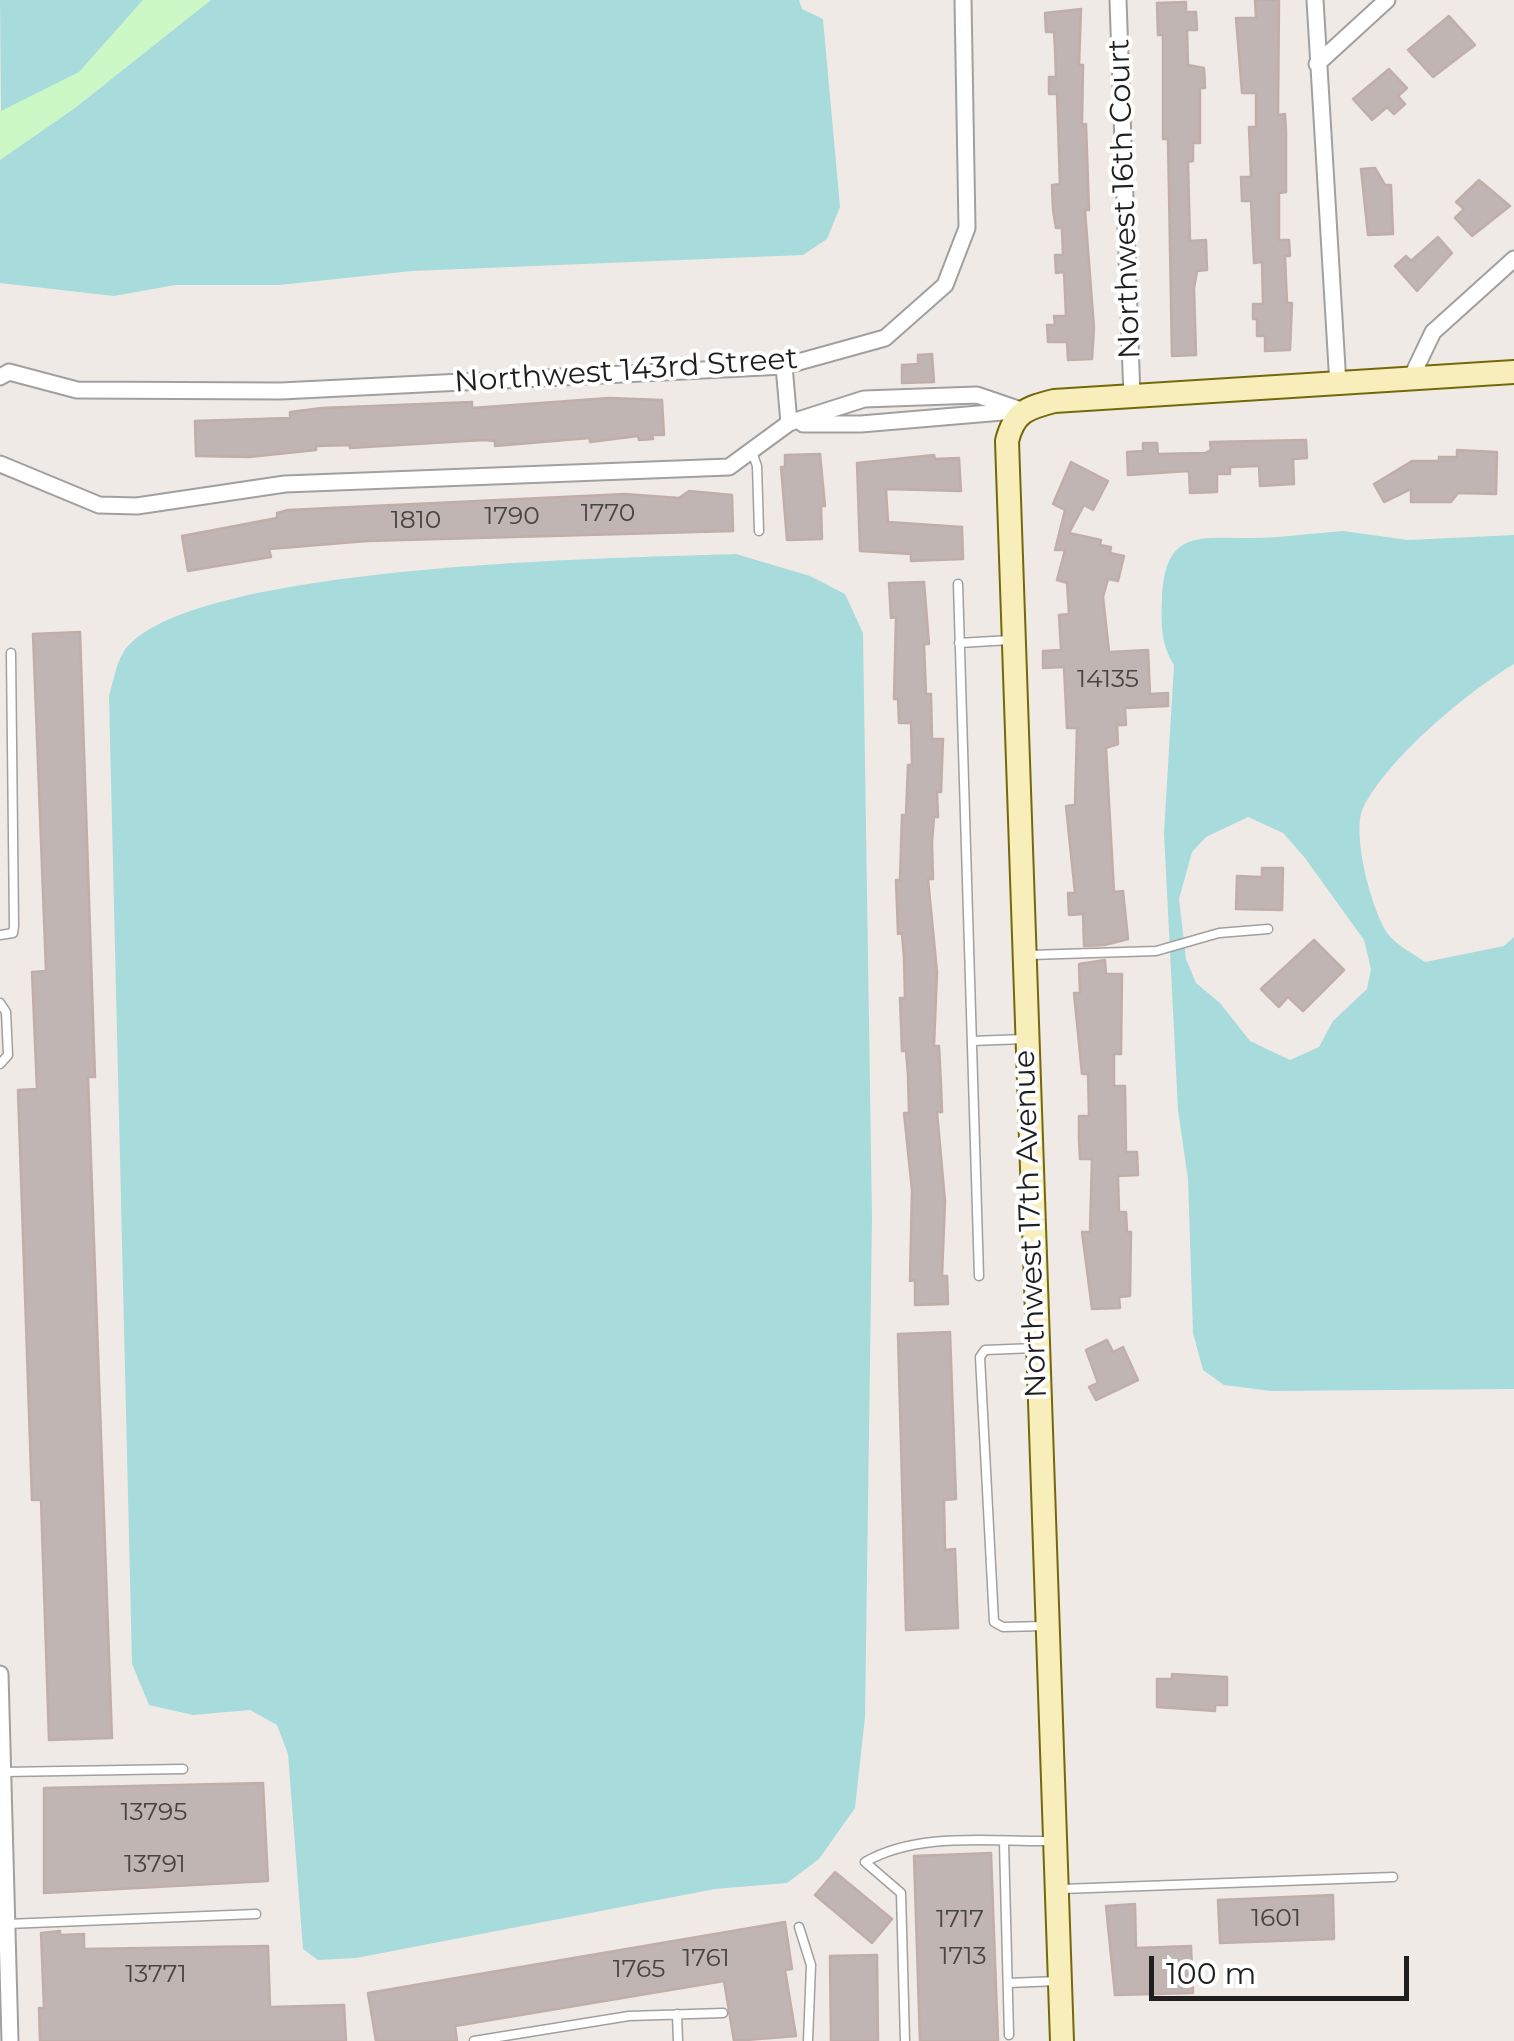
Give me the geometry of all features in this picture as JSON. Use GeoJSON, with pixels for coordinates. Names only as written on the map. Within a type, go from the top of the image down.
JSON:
{"type":"FeatureCollection","features":[{"type":"Feature","properties":{"kind":"street","name":"Northwest 143rd Street"},"geometry":{"type":"LineString","coordinates":[[0,377],[9,372],[77,390],[190,394],[784,366],[885,338],[945,285],[967,228],[962,0]]}},
{"type":"Feature","properties":{"kind":"street","name":"Northwest 16th Court"},"geometry":{"type":"LineString","coordinates":[[1118,0],[1132,398]]}},
{"type":"Feature","properties":{"kind":"street"},"geometry":{"type":"LineString","coordinates":[[1314,0],[1338,385]]}},
{"type":"Feature","properties":{"kind":"street"},"geometry":{"type":"LineString","coordinates":[[1317,64],[1387,0]]}},
{"type":"Feature","properties":{"kind":"street"},"geometry":{"type":"LineString","coordinates":[[1412,376],[1434,332],[1514,260]]}},
{"type":"Feature","properties":{"kind":"street"},"geometry":{"type":"LineString","coordinates":[[784,366],[789,424]]}},
{"type":"Feature","properties":{"kind":"street","name":"Northwest 143rd Street"},"geometry":{"type":"LineString","coordinates":[[789,424],[861,424],[1021,410],[1054,401],[1514,372]]}},
{"type":"Feature","properties":{"kind":"street","name":"Northwest 143rd Street"},"geometry":{"type":"LineString","coordinates":[[0,464],[99,505],[137,506],[286,484],[729,467],[789,424],[864,399],[977,395],[1021,410]]}},
{"type":"Feature","properties":{"kind":"street","name":"Northwest 17th Avenue"},"geometry":{"type":"LineString","coordinates":[[1021,410],[1007,441],[1021,955],[1062,2041]]}},
{"type":"Feature","properties":{"kind":"street"},"geometry":{"type":"LineString","coordinates":[[0,1674],[7,2030]]}},
{"type":"Feature","properties":{"kind":"lane"},"geometry":{"type":"LineString","coordinates":[[750,449],[757,466],[759,530]]}},
{"type":"Feature","properties":{"kind":"lane"},"geometry":{"type":"LineString","coordinates":[[958,584],[979,1276]]}},
{"type":"Feature","properties":{"kind":"lane"},"geometry":{"type":"LineString","coordinates":[[960,643],[1014,640]]}},
{"type":"Feature","properties":{"kind":"lane"},"geometry":{"type":"LineString","coordinates":[[0,935],[13,934],[14,926],[10,653]]}},
{"type":"Feature","properties":{"kind":"lane"},"geometry":{"type":"LineString","coordinates":[[1021,955],[1156,951],[1234,930],[1268,929]]}},
{"type":"Feature","properties":{"kind":"lane"},"geometry":{"type":"LineString","coordinates":[[0,1003],[6,1012],[8,1054],[0,1064]]}},
{"type":"Feature","properties":{"kind":"lane"},"geometry":{"type":"LineString","coordinates":[[972,1042],[1024,1039]]}},
{"type":"Feature","properties":{"kind":"lane"},"geometry":{"type":"LineString","coordinates":[[1035,1348],[985,1350],[980,1357],[994,1622],[1002,1626],[1048,1626]]}},
{"type":"Feature","properties":{"kind":"lane"},"geometry":{"type":"LineString","coordinates":[[3,1772],[183,1769]]}},
{"type":"Feature","properties":{"kind":"lane"},"geometry":{"type":"LineString","coordinates":[[905,2041],[901,1893],[865,1862],[889,1848],[924,1842],[1057,1841]]}},
{"type":"Feature","properties":{"kind":"lane"},"geometry":{"type":"LineString","coordinates":[[1004,1842],[1009,2034]]}},
{"type":"Feature","properties":{"kind":"lane"},"geometry":{"type":"LineString","coordinates":[[1058,1889],[1393,1876]]}},
{"type":"Feature","properties":{"kind":"lane"},"geometry":{"type":"LineString","coordinates":[[5,1915],[256,1914]]}},
{"type":"Feature","properties":{"kind":"lane"},"geometry":{"type":"LineString","coordinates":[[799,1926],[811,1965],[808,2041]]}},
{"type":"Feature","properties":{"kind":"lane"},"geometry":{"type":"LineString","coordinates":[[1008,1982],[1060,1980]]}},
{"type":"Feature","properties":{"kind":"lane"},"geometry":{"type":"LineString","coordinates":[[474,2041],[629,2016],[722,2013]]}},
{"type":"Feature","properties":{"kind":"lane"},"geometry":{"type":"LineString","coordinates":[[677,2014],[678,2041]]}},
{"type":"Feature","properties":{"kind":"green space"},"geometry":{"type":"Polygon","coordinates":[[[143,0],[211,0],[75,108],[0,160],[0,110],[79,72],[143,0]]]}},
{"type":"Feature","properties":{"kind":"water"},"geometry":{"type":"Polygon","coordinates":[[[0,0],[143,0],[79,72],[1,111],[0,0]]]}},
{"type":"Feature","properties":{"kind":"water"},"geometry":{"type":"Polygon","coordinates":[[[211,0],[799,0],[802,9],[823,19],[840,207],[827,239],[803,255],[412,271],[279,285],[175,285],[114,296],[0,283],[0,160],[75,108],[211,0]]]}},
{"type":"Feature","properties":{"kind":"water"},"geometry":{"type":"Polygon","coordinates":[[[1343,531],[1408,540],[1514,535],[1514,664],[1452,709],[1391,768],[1363,808],[1360,835],[1376,909],[1388,934],[1405,949],[1425,962],[1504,946],[1514,937],[1514,1389],[1271,1391],[1224,1385],[1203,1370],[1193,1333],[1188,1179],[1178,1110],[1164,833],[1174,665],[1163,634],[1164,577],[1177,549],[1200,539],[1343,531]],[[1248,817],[1206,837],[1192,852],[1179,899],[1186,959],[1196,983],[1220,1003],[1250,1041],[1290,1060],[1319,1047],[1333,1021],[1367,989],[1371,969],[1364,940],[1283,833],[1248,817]]]}},
{"type":"Feature","properties":{"kind":"water"},"geometry":{"type":"Polygon","coordinates":[[[736,554],[810,576],[845,594],[863,633],[872,1218],[865,1717],[855,1808],[819,1859],[787,1883],[715,1889],[356,1958],[318,1960],[303,1949],[288,1754],[277,1725],[250,1710],[193,1715],[149,1705],[132,1664],[109,696],[117,668],[123,653],[161,623],[227,600],[313,583],[509,563],[736,554]]]}},
{"type":"Feature","properties":{"kind":"building"},"geometry":{"type":"Polygon","coordinates":[[[1255,0],[1279,0],[1278,115],[1285,114],[1286,192],[1279,193],[1279,240],[1289,240],[1290,256],[1285,256],[1287,303],[1292,303],[1290,350],[1265,351],[1265,336],[1257,336],[1257,319],[1253,319],[1253,304],[1263,304],[1262,262],[1254,263],[1251,201],[1242,201],[1241,177],[1251,177],[1249,127],[1256,127],[1256,93],[1242,93],[1236,18],[1256,18],[1255,0]]]}},
{"type":"Feature","properties":{"kind":"building"},"geometry":{"type":"Polygon","coordinates":[[[1186,2],[1186,12],[1196,12],[1197,30],[1187,30],[1188,65],[1204,68],[1205,88],[1200,88],[1200,143],[1193,143],[1193,161],[1188,162],[1190,241],[1206,240],[1207,270],[1197,271],[1194,288],[1196,355],[1172,356],[1168,139],[1163,139],[1163,35],[1158,35],[1157,3],[1186,2]]]}},
{"type":"Feature","properties":{"kind":"building"},"geometry":{"type":"Polygon","coordinates":[[[1081,9],[1079,65],[1083,65],[1082,125],[1086,124],[1089,210],[1085,210],[1094,328],[1092,359],[1068,360],[1067,342],[1048,342],[1047,325],[1055,325],[1054,316],[1066,316],[1064,272],[1056,273],[1055,255],[1063,255],[1062,228],[1056,228],[1053,210],[1052,185],[1060,184],[1057,94],[1049,94],[1049,77],[1056,77],[1054,32],[1046,32],[1045,13],[1081,9]]]}},
{"type":"Feature","properties":{"kind":"building"},"geometry":{"type":"Polygon","coordinates":[[[1449,16],[1475,45],[1433,77],[1408,50],[1449,16]]]}},
{"type":"Feature","properties":{"kind":"building"},"geometry":{"type":"Polygon","coordinates":[[[1389,69],[1407,88],[1398,96],[1405,104],[1394,114],[1387,107],[1372,120],[1353,99],[1389,69]]]}},
{"type":"Feature","properties":{"kind":"building"},"geometry":{"type":"Polygon","coordinates":[[[1375,168],[1385,185],[1391,185],[1393,234],[1368,235],[1361,169],[1375,168]]]}},
{"type":"Feature","properties":{"kind":"building"},"geometry":{"type":"Polygon","coordinates":[[[1479,180],[1510,206],[1472,236],[1455,218],[1464,209],[1456,202],[1479,180]]]}},
{"type":"Feature","properties":{"kind":"building"},"geometry":{"type":"Polygon","coordinates":[[[1438,237],[1452,253],[1417,291],[1395,266],[1406,256],[1411,261],[1438,237]]]}},
{"type":"Feature","properties":{"kind":"building"},"geometry":{"type":"Polygon","coordinates":[[[932,354],[934,382],[902,383],[902,365],[918,364],[918,355],[932,354]]]}},
{"type":"Feature","properties":{"kind":"building"},"geometry":{"type":"Polygon","coordinates":[[[609,398],[662,400],[664,435],[639,440],[638,436],[590,442],[590,438],[495,446],[495,441],[483,440],[350,448],[316,446],[316,450],[249,457],[196,456],[195,421],[290,418],[290,412],[322,408],[472,402],[472,408],[609,398]]]}},
{"type":"Feature","properties":{"kind":"building"},"geometry":{"type":"Polygon","coordinates":[[[1306,440],[1307,458],[1293,459],[1294,484],[1260,486],[1259,466],[1230,467],[1230,474],[1217,474],[1217,492],[1190,493],[1189,471],[1128,475],[1127,452],[1143,451],[1143,443],[1157,443],[1158,454],[1205,453],[1211,450],[1210,442],[1306,440]]]}},
{"type":"Feature","properties":{"kind":"building"},"geometry":{"type":"Polygon","coordinates":[[[1457,450],[1497,452],[1496,494],[1458,493],[1451,502],[1411,502],[1411,489],[1384,502],[1374,484],[1412,461],[1457,457],[1457,450]]]}},
{"type":"Feature","properties":{"kind":"building"},"geometry":{"type":"Polygon","coordinates":[[[820,454],[825,506],[821,506],[822,539],[787,540],[781,467],[785,467],[785,455],[820,454]]]}},
{"type":"Feature","properties":{"kind":"building"},"geometry":{"type":"Polygon","coordinates":[[[934,455],[935,459],[959,458],[961,491],[886,489],[888,522],[962,527],[963,559],[911,561],[911,554],[860,551],[857,463],[934,455]]]}},
{"type":"Feature","properties":{"kind":"building"},"geometry":{"type":"Polygon","coordinates":[[[1071,462],[1108,481],[1093,510],[1084,505],[1069,533],[1101,540],[1100,545],[1111,547],[1110,553],[1124,556],[1118,581],[1108,579],[1103,597],[1109,652],[1148,650],[1150,694],[1168,693],[1168,706],[1125,708],[1126,725],[1117,725],[1118,744],[1106,748],[1114,892],[1123,891],[1128,939],[1105,945],[1084,946],[1083,914],[1069,915],[1068,893],[1075,893],[1066,806],[1075,805],[1077,728],[1067,728],[1064,667],[1043,668],[1043,651],[1061,650],[1059,615],[1069,614],[1067,583],[1057,580],[1065,550],[1055,550],[1065,510],[1053,504],[1071,462]]]}},
{"type":"Feature","properties":{"kind":"building"},"geometry":{"type":"Polygon","coordinates":[[[689,491],[732,495],[733,531],[367,541],[269,549],[271,557],[188,571],[182,536],[277,518],[277,513],[288,510],[625,494],[679,498],[689,491]]]}},
{"type":"Feature","properties":{"kind":"building"},"geometry":{"type":"Polygon","coordinates":[[[924,582],[929,644],[924,644],[926,694],[931,694],[932,739],[943,739],[941,792],[937,792],[938,817],[934,817],[932,842],[933,879],[928,879],[937,972],[934,1046],[939,1046],[942,1112],[937,1112],[945,1201],[942,1276],[947,1276],[948,1304],[915,1305],[915,1280],[910,1281],[912,1190],[904,1113],[909,1113],[908,1075],[906,1051],[902,1051],[900,998],[905,998],[904,958],[902,933],[898,934],[896,880],[900,880],[908,765],[912,765],[911,723],[899,723],[898,699],[894,699],[896,617],[891,618],[889,583],[924,582]]]}},
{"type":"Feature","properties":{"kind":"building"},"geometry":{"type":"Polygon","coordinates":[[[80,632],[95,1077],[88,1077],[112,1738],[49,1740],[41,1500],[32,1500],[18,1090],[37,1089],[32,972],[46,971],[33,634],[80,632]]]}},
{"type":"Feature","properties":{"kind":"building"},"geometry":{"type":"Polygon","coordinates":[[[1262,868],[1283,868],[1282,910],[1236,909],[1237,876],[1262,877],[1262,868]]]}},
{"type":"Feature","properties":{"kind":"building"},"geometry":{"type":"Polygon","coordinates":[[[1314,940],[1344,970],[1303,1011],[1288,997],[1279,1007],[1261,989],[1314,940]]]}},
{"type":"Feature","properties":{"kind":"building"},"geometry":{"type":"Polygon","coordinates":[[[1105,960],[1106,974],[1122,974],[1121,1054],[1114,1054],[1114,1086],[1125,1086],[1126,1152],[1137,1152],[1138,1175],[1118,1176],[1119,1212],[1126,1212],[1127,1232],[1131,1232],[1130,1296],[1119,1297],[1120,1308],[1092,1309],[1082,1232],[1090,1232],[1092,1159],[1080,1159],[1079,1140],[1079,1116],[1089,1116],[1088,1074],[1082,1074],[1074,993],[1080,993],[1079,964],[1105,960]]]}},
{"type":"Feature","properties":{"kind":"building"},"geometry":{"type":"Polygon","coordinates":[[[950,1332],[956,1499],[944,1500],[945,1550],[955,1549],[958,1628],[906,1630],[898,1334],[950,1332]]]}},
{"type":"Feature","properties":{"kind":"building"},"geometry":{"type":"Polygon","coordinates":[[[1107,1340],[1113,1352],[1123,1347],[1138,1380],[1096,1400],[1089,1387],[1098,1383],[1086,1350],[1107,1340]]]}},
{"type":"Feature","properties":{"kind":"building"},"geometry":{"type":"Polygon","coordinates":[[[1172,1674],[1227,1677],[1227,1705],[1215,1705],[1215,1711],[1157,1707],[1157,1679],[1172,1679],[1172,1674]]]}},
{"type":"Feature","properties":{"kind":"building"},"geometry":{"type":"Polygon","coordinates":[[[263,1783],[268,1881],[44,1893],[44,1788],[263,1783]]]}},
{"type":"Feature","properties":{"kind":"building"},"geometry":{"type":"Polygon","coordinates":[[[991,1853],[998,2041],[920,2041],[914,1856],[991,1853]]]}},
{"type":"Feature","properties":{"kind":"building"},"geometry":{"type":"Polygon","coordinates":[[[835,1872],[892,1919],[872,1943],[815,1895],[835,1872]]]}},
{"type":"Feature","properties":{"kind":"building"},"geometry":{"type":"Polygon","coordinates":[[[1333,1895],[1334,1939],[1220,1943],[1218,1900],[1333,1895]]]}},
{"type":"Feature","properties":{"kind":"building"},"geometry":{"type":"Polygon","coordinates":[[[1135,1904],[1136,1948],[1191,1946],[1193,1993],[1115,1995],[1106,1906],[1135,1904]]]}},
{"type":"Feature","properties":{"kind":"building"},"geometry":{"type":"Polygon","coordinates":[[[785,1922],[792,1969],[785,1970],[796,2036],[734,2041],[724,1981],[455,2026],[457,2041],[376,2041],[368,1993],[785,1922]]]}},
{"type":"Feature","properties":{"kind":"building"},"geometry":{"type":"Polygon","coordinates":[[[60,1931],[60,1935],[84,1934],[84,1949],[268,1946],[270,2007],[344,2005],[346,2041],[40,2041],[39,2008],[44,2008],[41,1933],[60,1931]]]}},
{"type":"Feature","properties":{"kind":"building"},"geometry":{"type":"Polygon","coordinates":[[[877,1955],[878,2041],[831,2041],[830,1956],[877,1955]]]}}]}
